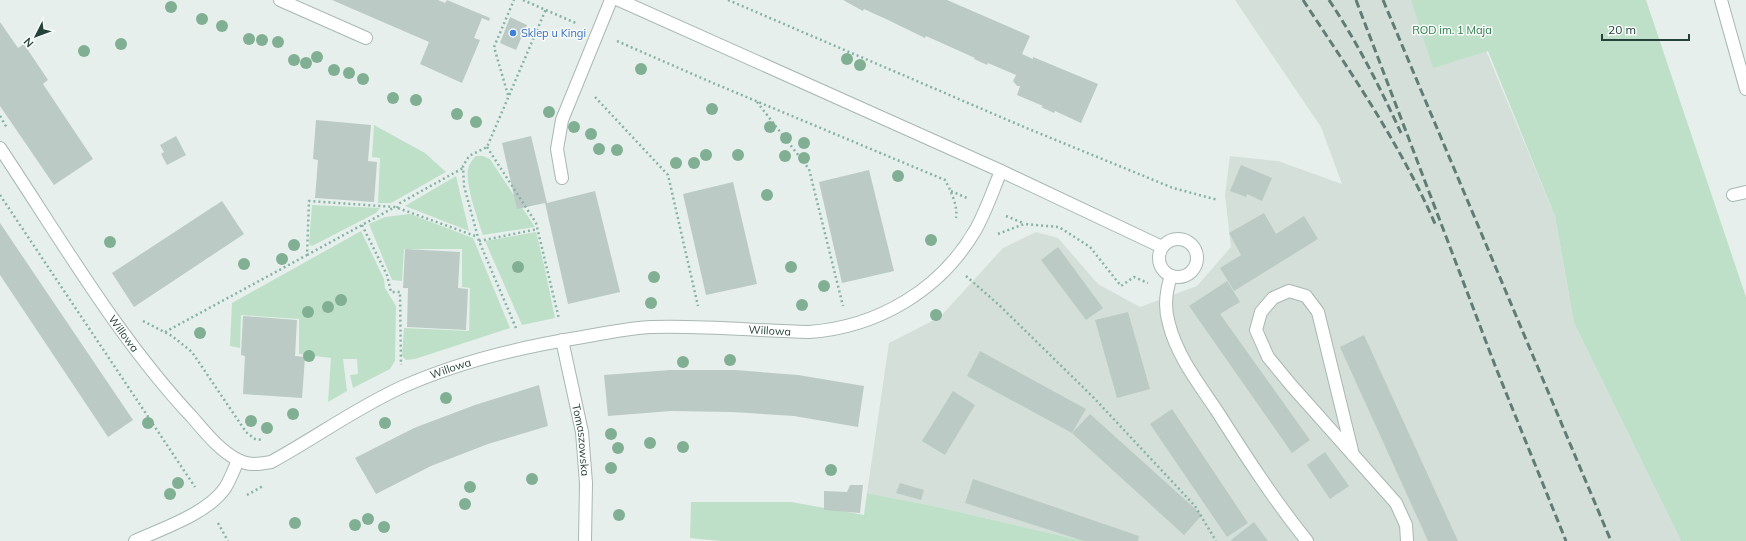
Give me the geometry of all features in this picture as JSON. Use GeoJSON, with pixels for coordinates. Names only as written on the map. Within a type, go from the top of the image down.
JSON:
{"type":"FeatureCollection","features":[{"type":"Feature","properties":{"kind":"street"},"geometry":{"type":"LineString","coordinates":[[280,0],[366,38]]}},
{"type":"Feature","properties":{"kind":"street"},"geometry":{"type":"LineString","coordinates":[[562,178],[557,149],[562,120],[611,0]]}},
{"type":"Feature","properties":{"kind":"street"},"geometry":{"type":"LineString","coordinates":[[619,0],[1001,171],[1162,247]]}},
{"type":"Feature","properties":{"kind":"street"},"geometry":{"type":"LineString","coordinates":[[1721,0],[1746,88]]}},
{"type":"Feature","properties":{"kind":"street","name":"Willowa"},"geometry":{"type":"LineString","coordinates":[[0,148],[111,315],[176,400],[224,451],[238,460],[248,464],[258,465],[271,462],[375,401],[438,372],[470,361],[515,349],[562,340],[650,327],[809,332],[831,330],[872,319],[904,303],[919,292],[934,279],[965,246],[977,228],[1001,171]]}},
{"type":"Feature","properties":{"kind":"street"},"geometry":{"type":"LineString","coordinates":[[1734,195],[1746,192]]}},
{"type":"Feature","properties":{"kind":"street"},"geometry":{"type":"LineString","coordinates":[[1179,239],[1192,244],[1196,253],[1197,262],[1193,270],[1185,276],[1171,276],[1160,266],[1159,256],[1162,247],[1169,241],[1179,239]]}},
{"type":"Feature","properties":{"kind":"street"},"geometry":{"type":"LineString","coordinates":[[1171,276],[1166,291],[1168,323],[1182,356],[1246,456],[1307,541]]}},
{"type":"Feature","properties":{"kind":"street"},"geometry":{"type":"LineString","coordinates":[[1353,455],[1318,312],[1306,296],[1289,291],[1274,298],[1261,312],[1256,330],[1268,357],[1353,455],[1396,503],[1406,525],[1407,541]]}},
{"type":"Feature","properties":{"kind":"street","name":"Tomaszowska"},"geometry":{"type":"LineString","coordinates":[[562,340],[582,432],[586,483],[585,541]]}},
{"type":"Feature","properties":{"kind":"street"},"geometry":{"type":"LineString","coordinates":[[135,541],[199,512],[214,501],[225,489],[238,460]]}},
{"type":"Feature","properties":{"kind":"path"},"geometry":{"type":"LineString","coordinates":[[508,96],[494,47],[514,0]]}},
{"type":"Feature","properties":{"kind":"path"},"geometry":{"type":"LineString","coordinates":[[523,0],[756,101],[945,180],[951,191],[957,213],[956,219]]}},
{"type":"Feature","properties":{"kind":"path"},"geometry":{"type":"LineString","coordinates":[[728,0],[1024,127],[1173,188],[1218,200]]}},
{"type":"Feature","properties":{"kind":"path"},"geometry":{"type":"LineString","coordinates":[[516,330],[478,239],[464,186],[463,168],[469,156],[487,147],[546,9]]}},
{"type":"Feature","properties":{"kind":"path"},"geometry":{"type":"LineString","coordinates":[[579,80],[668,175],[699,310]]}},
{"type":"Feature","properties":{"kind":"path"},"geometry":{"type":"LineString","coordinates":[[756,101],[808,169],[843,306]]}},
{"type":"Feature","properties":{"kind":"path"},"geometry":{"type":"LineString","coordinates":[[0,116],[8,129]]}},
{"type":"Feature","properties":{"kind":"path"},"geometry":{"type":"LineString","coordinates":[[487,147],[536,223],[559,318]]}},
{"type":"Feature","properties":{"kind":"path"},"geometry":{"type":"LineString","coordinates":[[165,332],[396,207],[400,203],[463,168]]}},
{"type":"Feature","properties":{"kind":"path"},"geometry":{"type":"LineString","coordinates":[[0,195],[197,490]]}},
{"type":"Feature","properties":{"kind":"path"},"geometry":{"type":"LineString","coordinates":[[307,255],[309,201],[396,207],[478,239],[538,229]]}},
{"type":"Feature","properties":{"kind":"path"},"geometry":{"type":"LineString","coordinates":[[362,225],[387,275],[391,292],[400,292],[399,361],[402,368]]}},
{"type":"Feature","properties":{"kind":"path"},"geometry":{"type":"LineString","coordinates":[[962,273],[1004,310],[1094,398],[1195,506],[1216,541]]}},
{"type":"Feature","properties":{"kind":"path"},"geometry":{"type":"LineString","coordinates":[[1121,286],[1134,277],[1166,291]]}},
{"type":"Feature","properties":{"kind":"path"},"geometry":{"type":"LineString","coordinates":[[835,307],[850,303]]}},
{"type":"Feature","properties":{"kind":"path"},"geometry":{"type":"LineString","coordinates":[[140,319],[165,332],[192,352],[246,432],[255,439],[266,440]]}},
{"type":"Feature","properties":{"kind":"path"},"geometry":{"type":"LineString","coordinates":[[217,521],[228,541]]}},
{"type":"Feature","properties":{"kind":"shaded area"},"geometry":{"type":"Polygon","coordinates":[[[1235,0],[1465,0],[1555,216],[1574,323],[1681,541],[1084,541],[938,507],[867,493],[889,343],[940,317],[1003,248],[1036,232],[1058,238],[1098,284],[1140,307],[1197,286],[1231,247],[1225,195],[1230,156],[1278,161],[1342,184],[1321,127],[1235,0]]]}},
{"type":"Feature","properties":{"kind":"green space","name":"ROD im. 1 Maja"},"geometry":{"type":"Polygon","coordinates":[[[1411,0],[1646,0],[1746,297],[1746,541],[1681,541],[1574,323],[1555,216],[1488,51],[1433,68],[1411,0]]]}},
{"type":"Feature","properties":{"kind":"green space"},"geometry":{"type":"Polygon","coordinates":[[[374,125],[425,153],[446,172],[391,203],[378,203],[380,158],[372,157],[374,125]]]}},
{"type":"Feature","properties":{"kind":"green space"},"geometry":{"type":"Polygon","coordinates":[[[476,156],[483,156],[490,159],[535,227],[483,235],[472,202],[468,184],[469,165],[476,156]]]}},
{"type":"Feature","properties":{"kind":"green space"},"geometry":{"type":"Polygon","coordinates":[[[456,176],[469,231],[405,206],[456,176]]]}},
{"type":"Feature","properties":{"kind":"green space"},"geometry":{"type":"Polygon","coordinates":[[[312,205],[380,208],[376,213],[312,246],[309,244],[312,205]]]}},
{"type":"Feature","properties":{"kind":"green space"},"geometry":{"type":"Polygon","coordinates":[[[410,214],[473,238],[510,328],[415,359],[406,360],[402,356],[404,328],[469,331],[470,288],[462,287],[462,249],[404,249],[402,281],[392,280],[369,224],[385,217],[410,214]]]}},
{"type":"Feature","properties":{"kind":"green space"},"geometry":{"type":"Polygon","coordinates":[[[361,231],[384,279],[385,288],[396,306],[395,361],[390,369],[353,388],[350,375],[358,374],[357,359],[343,359],[347,391],[328,402],[331,358],[299,354],[299,319],[241,315],[240,348],[230,346],[232,303],[361,231]]]}},
{"type":"Feature","properties":{"kind":"green space"},"geometry":{"type":"Polygon","coordinates":[[[536,232],[555,318],[522,325],[485,241],[536,232]]]}},
{"type":"Feature","properties":{"kind":"green space"},"geometry":{"type":"Polygon","coordinates":[[[867,493],[938,507],[1084,541],[721,541],[690,538],[691,502],[791,502],[864,515],[867,493]]]}},
{"type":"Feature","properties":{"kind":"building"},"geometry":{"type":"Polygon","coordinates":[[[332,0],[438,0],[445,3],[447,0],[490,18],[489,21],[482,18],[474,38],[480,40],[462,83],[420,64],[429,42],[332,0]]]}},
{"type":"Feature","properties":{"kind":"building"},"geometry":{"type":"Polygon","coordinates":[[[843,0],[947,0],[1030,36],[1022,54],[1033,59],[1033,57],[1098,84],[1081,123],[1055,111],[1054,113],[1041,107],[1043,106],[1017,95],[1020,86],[1017,86],[1013,81],[1016,75],[988,63],[987,65],[974,59],[975,58],[926,36],[925,38],[864,9],[863,11],[843,0]]]}},
{"type":"Feature","properties":{"kind":"building"},"geometry":{"type":"Polygon","coordinates":[[[510,17],[527,25],[516,50],[500,43],[510,17]]]}},
{"type":"Feature","properties":{"kind":"building"},"geometry":{"type":"Polygon","coordinates":[[[0,22],[18,48],[24,44],[48,80],[43,84],[93,159],[54,185],[0,106],[0,22]]]}},
{"type":"Feature","properties":{"kind":"building"},"geometry":{"type":"Polygon","coordinates":[[[316,120],[371,125],[368,161],[377,162],[374,202],[315,198],[318,160],[313,159],[316,120]]]}},
{"type":"Feature","properties":{"kind":"building"},"geometry":{"type":"Polygon","coordinates":[[[176,136],[186,155],[167,165],[161,154],[164,152],[160,145],[176,136]]]}},
{"type":"Feature","properties":{"kind":"building"},"geometry":{"type":"Polygon","coordinates":[[[531,136],[547,203],[595,191],[620,292],[568,304],[545,203],[517,209],[502,143],[531,136]]]}},
{"type":"Feature","properties":{"kind":"building"},"geometry":{"type":"Polygon","coordinates":[[[1241,165],[1272,178],[1262,201],[1247,194],[1246,197],[1230,191],[1241,165]]]}},
{"type":"Feature","properties":{"kind":"building"},"geometry":{"type":"Polygon","coordinates":[[[869,170],[894,271],[842,283],[819,182],[869,170]]]}},
{"type":"Feature","properties":{"kind":"building"},"geometry":{"type":"Polygon","coordinates":[[[733,182],[757,284],[706,295],[683,194],[733,182]]]}},
{"type":"Feature","properties":{"kind":"building"},"geometry":{"type":"Polygon","coordinates":[[[222,201],[244,234],[134,307],[112,273],[222,201]]]}},
{"type":"Feature","properties":{"kind":"building"},"geometry":{"type":"Polygon","coordinates":[[[1264,213],[1276,234],[1304,216],[1318,239],[1234,291],[1220,268],[1241,255],[1229,233],[1264,213]]]}},
{"type":"Feature","properties":{"kind":"building"},"geometry":{"type":"Polygon","coordinates":[[[0,223],[133,420],[108,437],[0,275],[0,223]]]}},
{"type":"Feature","properties":{"kind":"building"},"geometry":{"type":"Polygon","coordinates":[[[1058,247],[1103,308],[1086,320],[1041,260],[1058,247]]]}},
{"type":"Feature","properties":{"kind":"building"},"geometry":{"type":"Polygon","coordinates":[[[405,249],[460,252],[458,288],[468,289],[466,330],[407,327],[408,288],[403,288],[405,249]]]}},
{"type":"Feature","properties":{"kind":"building"},"geometry":{"type":"Polygon","coordinates":[[[1227,281],[1240,302],[1220,314],[1310,440],[1292,453],[1189,306],[1227,281]]]}},
{"type":"Feature","properties":{"kind":"building"},"geometry":{"type":"Polygon","coordinates":[[[1128,312],[1150,389],[1117,398],[1095,320],[1128,312]]]}},
{"type":"Feature","properties":{"kind":"building"},"geometry":{"type":"Polygon","coordinates":[[[243,316],[297,320],[295,356],[305,357],[302,398],[243,394],[245,356],[241,355],[243,316]]]}},
{"type":"Feature","properties":{"kind":"building"},"geometry":{"type":"Polygon","coordinates":[[[1364,335],[1458,541],[1428,541],[1340,347],[1364,335]]]}},
{"type":"Feature","properties":{"kind":"building"},"geometry":{"type":"Polygon","coordinates":[[[980,351],[1086,409],[1072,433],[967,376],[980,351]]]}},
{"type":"Feature","properties":{"kind":"building"},"geometry":{"type":"Polygon","coordinates":[[[670,370],[735,370],[798,375],[864,386],[858,427],[794,416],[732,412],[671,411],[608,416],[604,375],[670,370]]]}},
{"type":"Feature","properties":{"kind":"building"},"geometry":{"type":"Polygon","coordinates":[[[539,385],[548,426],[488,444],[431,466],[376,494],[355,458],[414,428],[475,405],[539,385]]]}},
{"type":"Feature","properties":{"kind":"building"},"geometry":{"type":"Polygon","coordinates":[[[953,391],[975,405],[945,455],[922,441],[953,391]]]}},
{"type":"Feature","properties":{"kind":"building"},"geometry":{"type":"Polygon","coordinates":[[[1172,409],[1248,523],[1227,537],[1150,424],[1172,409]]]}},
{"type":"Feature","properties":{"kind":"building"},"geometry":{"type":"Polygon","coordinates":[[[1090,414],[1202,515],[1184,535],[1072,433],[1090,414]]]}},
{"type":"Feature","properties":{"kind":"building"},"geometry":{"type":"Polygon","coordinates":[[[1325,452],[1349,486],[1330,499],[1307,465],[1325,452]]]}},
{"type":"Feature","properties":{"kind":"building"},"geometry":{"type":"Polygon","coordinates":[[[973,479],[1139,536],[1138,541],[1084,541],[965,503],[973,479]]]}},
{"type":"Feature","properties":{"kind":"building"},"geometry":{"type":"Polygon","coordinates":[[[900,483],[924,490],[921,500],[896,493],[900,483]]]}},
{"type":"Feature","properties":{"kind":"building"},"geometry":{"type":"Polygon","coordinates":[[[850,485],[863,485],[860,513],[824,510],[824,491],[847,492],[850,485]]]}},
{"type":"Feature","properties":{"kind":"building"},"geometry":{"type":"Polygon","coordinates":[[[1254,522],[1268,541],[1231,540],[1254,522]]]}},
{"type":"Feature","properties":{"kind":"railway"},"geometry":{"type":"LineString","coordinates":[[1303,0],[1357,82],[1391,138],[1436,226]]}},
{"type":"Feature","properties":{"kind":"railway"},"geometry":{"type":"LineString","coordinates":[[1329,0],[1368,65],[1401,133]]}},
{"type":"Feature","properties":{"kind":"railway"},"geometry":{"type":"LineString","coordinates":[[1356,0],[1496,368],[1566,541]]}},
{"type":"Feature","properties":{"kind":"railway"},"geometry":{"type":"LineString","coordinates":[[1383,0],[1611,541]]}},
{"type":"Feature","properties":{"kind":"place","name":"Sklep u Kingi"},"geometry":{"type":"Point","coordinates":[513,33]}}]}
